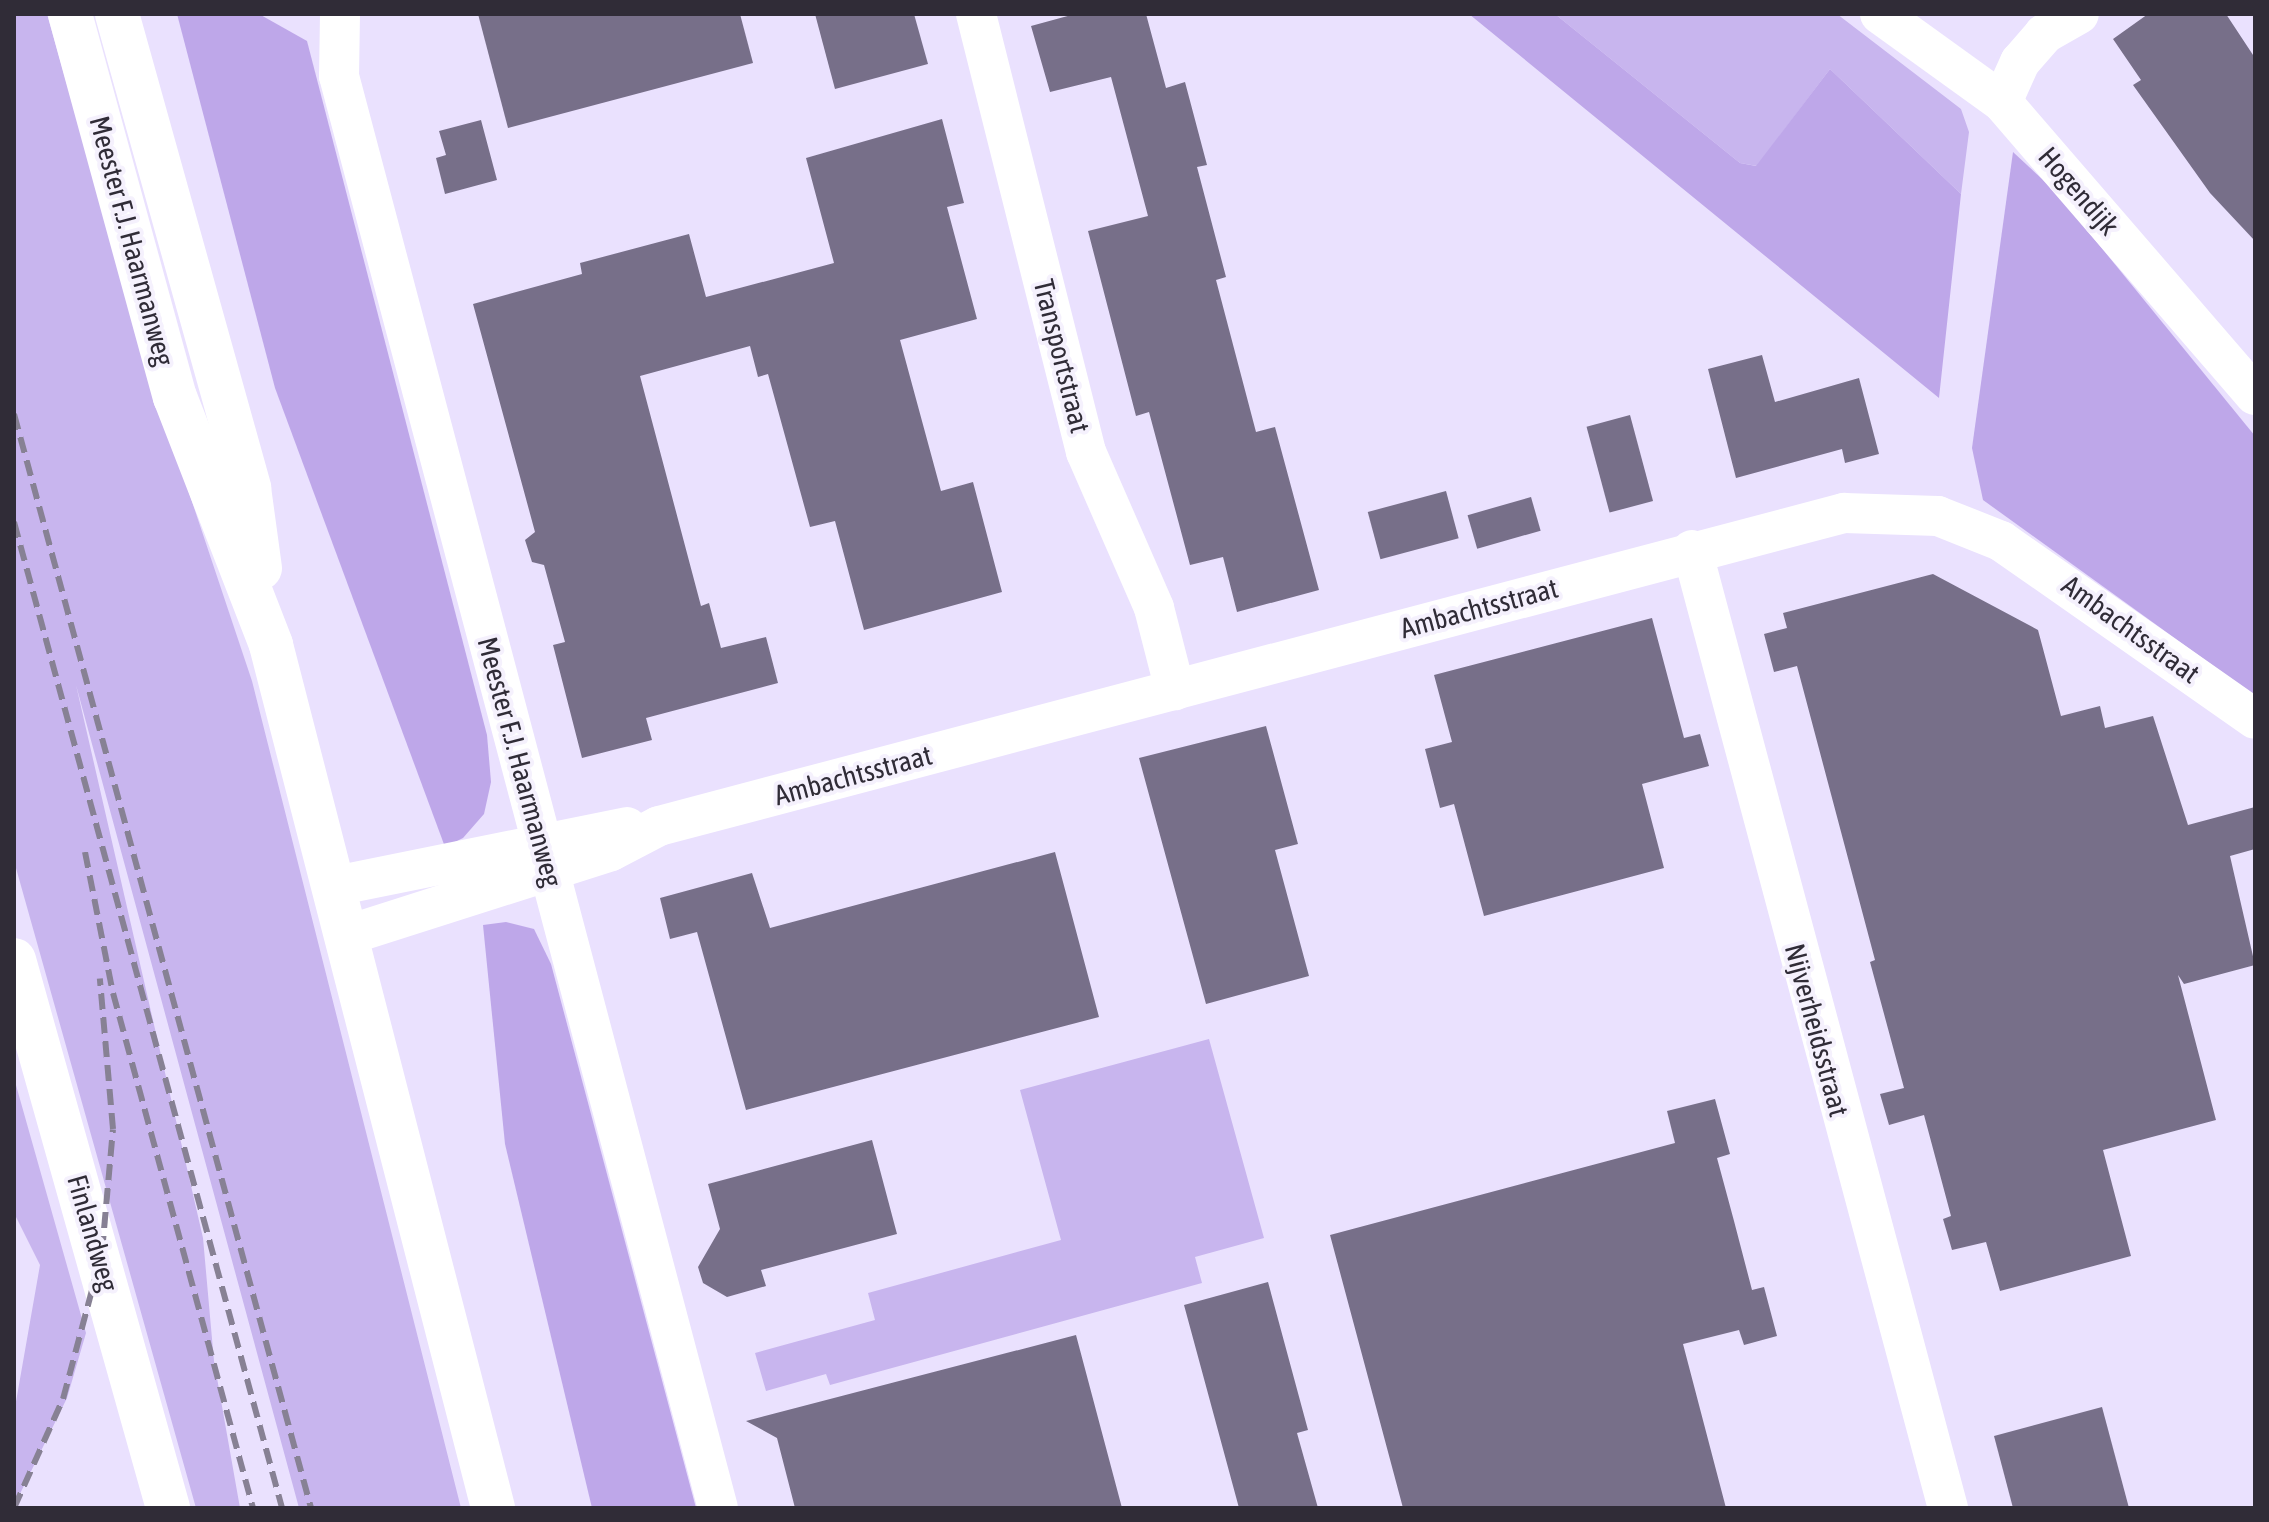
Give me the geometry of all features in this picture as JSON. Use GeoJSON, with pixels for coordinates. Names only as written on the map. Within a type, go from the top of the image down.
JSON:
{"type":"FeatureCollection","features":[{"type":"Feature","properties":{"kind":"main road","name":"Meester F.J. Haarmanweg"},"geometry":{"type":"LineString","coordinates":[[70,14],[175,397],[271,645],[493,1508]]}},
{"type":"Feature","properties":{"kind":"main road","name":"Meester F.J. Haarmanweg"},"geometry":{"type":"LineString","coordinates":[[117,14],[249,488],[271,645]]}},
{"type":"Feature","properties":{"kind":"main road","name":"Finlandweg"},"geometry":{"type":"LineString","coordinates":[[14,960],[168,1508]]}},
{"type":"Feature","properties":{"kind":"street","name":"Meester F.J. Haarmanweg"},"geometry":{"type":"LineString","coordinates":[[340,14],[339,76],[718,1508]]}},
{"type":"Feature","properties":{"kind":"street","name":"Transportstraat"},"geometry":{"type":"LineString","coordinates":[[976,14],[1086,452],[1154,608],[1175,690]]}},
{"type":"Feature","properties":{"kind":"street","name":"Hogendijk"},"geometry":{"type":"LineString","coordinates":[[1880,14],[2002,102],[2255,395]]}},
{"type":"Feature","properties":{"kind":"street"},"geometry":{"type":"LineString","coordinates":[[2002,102],[2020,62],[2044,34],[2079,14]]}},
{"type":"Feature","properties":{"kind":"street","name":"Ambachtsstraat"},"geometry":{"type":"LineString","coordinates":[[348,935],[545,856],[600,828],[659,826],[1692,550],[1844,513],[1938,516],[2050,570],[2255,719]]}},
{"type":"Feature","properties":{"kind":"street","name":"Nijverheidsstraat"},"geometry":{"type":"LineString","coordinates":[[1692,550],[1948,1508]]}},
{"type":"Feature","properties":{"kind":"street","name":"Ambachtsstraat"},"geometry":{"type":"LineString","coordinates":[[335,886],[545,856]]}},
{"type":"Feature","properties":{"kind":"shaded area"},"geometry":{"type":"Polygon","coordinates":[[[14,14],[47,14],[149,373],[252,681],[461,1508],[299,1508],[76,685],[203,1238],[214,1361],[240,1508],[196,1508],[14,861],[14,14]]]}},
{"type":"Feature","properties":{"kind":"shaded area"},"geometry":{"type":"Polygon","coordinates":[[[177,14],[259,14],[307,41],[487,735],[491,782],[484,814],[463,838],[445,847],[275,388],[177,14]]]}},
{"type":"Feature","properties":{"kind":"shaded area"},"geometry":{"type":"Polygon","coordinates":[[[1469,14],[1555,14],[1740,163],[1756,166],[1830,69],[1961,194],[1939,398],[1469,14]]]}},
{"type":"Feature","properties":{"kind":"shaded area"},"geometry":{"type":"Polygon","coordinates":[[[1555,14],[1837,14],[1961,109],[1969,132],[1961,194],[1830,69],[1757,166],[1740,163],[1555,14]]]}},
{"type":"Feature","properties":{"kind":"shaded area"},"geometry":{"type":"Polygon","coordinates":[[[2013,152],[2056,192],[2255,436],[2255,696],[1983,500],[1972,448],[2013,152]]]}},
{"type":"Feature","properties":{"kind":"shaded area"},"geometry":{"type":"Polygon","coordinates":[[[506,922],[534,929],[551,964],[696,1508],[592,1508],[505,1144],[483,925],[506,922]]]}},
{"type":"Feature","properties":{"kind":"shaded area"},"geometry":{"type":"Polygon","coordinates":[[[1209,1039],[1264,1238],[1195,1257],[1202,1283],[830,1385],[826,1374],[766,1391],[755,1353],[875,1320],[868,1293],[1061,1240],[1020,1090],[1209,1039]]]}},
{"type":"Feature","properties":{"kind":"shaded area"},"geometry":{"type":"Polygon","coordinates":[[[14,1078],[86,1333],[67,1398],[14,1506],[14,1413],[40,1265],[14,1213],[14,1078]]]}},
{"type":"Feature","properties":{"kind":"building"},"geometry":{"type":"Polygon","coordinates":[[[478,14],[740,14],[753,63],[508,128],[478,14]]]}},
{"type":"Feature","properties":{"kind":"building"},"geometry":{"type":"Polygon","coordinates":[[[815,14],[914,14],[928,64],[835,89],[815,14]]]}},
{"type":"Feature","properties":{"kind":"building"},"geometry":{"type":"Polygon","coordinates":[[[1075,14],[1146,14],[1166,88],[1185,82],[1207,165],[1197,167],[1226,277],[1216,280],[1256,432],[1275,427],[1319,590],[1237,612],[1223,557],[1190,565],[1149,412],[1136,416],[1088,231],[1148,216],[1111,77],[1050,92],[1031,26],[1075,14]]]}},
{"type":"Feature","properties":{"kind":"building"},"geometry":{"type":"Polygon","coordinates":[[[2148,14],[2226,14],[2255,58],[2255,241],[2210,193],[2133,85],[2141,80],[2113,39],[2148,14]]]}},
{"type":"Feature","properties":{"kind":"building"},"geometry":{"type":"Polygon","coordinates":[[[942,119],[964,203],[947,207],[977,319],[900,340],[941,491],[973,482],[1002,592],[864,630],[835,521],[810,527],[768,374],[758,377],[750,346],[640,376],[701,606],[709,603],[721,648],[766,637],[778,683],[646,718],[652,740],[582,758],[553,645],[565,642],[544,565],[532,562],[525,540],[535,532],[473,304],[582,274],[580,263],[689,234],[706,297],[834,263],[806,158],[942,119]]]}},
{"type":"Feature","properties":{"kind":"building"},"geometry":{"type":"Polygon","coordinates":[[[481,120],[497,180],[445,194],[436,158],[446,155],[439,131],[481,120]]]}},
{"type":"Feature","properties":{"kind":"building"},"geometry":{"type":"Polygon","coordinates":[[[1762,355],[1775,402],[1859,378],[1879,454],[1845,463],[1842,449],[1736,478],[1708,369],[1762,355]]]}},
{"type":"Feature","properties":{"kind":"building"},"geometry":{"type":"Polygon","coordinates":[[[1630,415],[1653,501],[1610,513],[1587,427],[1630,415]]]}},
{"type":"Feature","properties":{"kind":"building"},"geometry":{"type":"Polygon","coordinates":[[[1446,491],[1459,538],[1380,559],[1368,512],[1446,491]]]}},
{"type":"Feature","properties":{"kind":"building"},"geometry":{"type":"Polygon","coordinates":[[[1531,497],[1541,531],[1477,549],[1468,515],[1531,497]]]}},
{"type":"Feature","properties":{"kind":"building"},"geometry":{"type":"Polygon","coordinates":[[[1933,574],[2038,630],[2061,716],[2100,706],[2105,728],[2153,716],[2188,825],[2255,807],[2255,849],[2230,856],[2255,965],[2184,984],[2178,975],[2216,1120],[2103,1150],[2131,1256],[2000,1291],[1986,1242],[1952,1250],[1943,1219],[1951,1216],[1924,1115],[1889,1125],[1880,1094],[1904,1088],[1870,962],[1875,960],[1797,666],[1774,672],[1764,634],[1787,628],[1783,613],[1933,574]]]}},
{"type":"Feature","properties":{"kind":"building"},"geometry":{"type":"Polygon","coordinates":[[[1652,618],[1684,738],[1700,734],[1709,766],[1642,784],[1664,868],[1484,916],[1454,804],[1440,808],[1425,749],[1452,742],[1434,675],[1652,618]]]}},
{"type":"Feature","properties":{"kind":"building"},"geometry":{"type":"Polygon","coordinates":[[[1266,726],[1298,844],[1275,850],[1309,976],[1206,1004],[1139,758],[1266,726]]]}},
{"type":"Feature","properties":{"kind":"building"},"geometry":{"type":"Polygon","coordinates":[[[1055,852],[1099,1017],[746,1110],[697,932],[670,939],[660,898],[752,873],[770,928],[1055,852]]]}},
{"type":"Feature","properties":{"kind":"building"},"geometry":{"type":"Polygon","coordinates":[[[1715,1099],[1730,1154],[1717,1158],[1752,1290],[1764,1287],[1777,1336],[1744,1345],[1739,1330],[1683,1344],[1726,1508],[1403,1508],[1330,1235],[1675,1143],[1667,1111],[1715,1099]]]}},
{"type":"Feature","properties":{"kind":"building"},"geometry":{"type":"Polygon","coordinates":[[[872,1140],[897,1234],[761,1270],[766,1286],[727,1297],[703,1283],[698,1267],[720,1229],[708,1184],[872,1140]]]}},
{"type":"Feature","properties":{"kind":"building"},"geometry":{"type":"Polygon","coordinates":[[[1268,1282],[1308,1430],[1297,1433],[1318,1508],[1239,1508],[1184,1305],[1268,1282]]]}},
{"type":"Feature","properties":{"kind":"building"},"geometry":{"type":"Polygon","coordinates":[[[1076,1335],[1122,1508],[795,1508],[777,1438],[746,1421],[1076,1335]]]}},
{"type":"Feature","properties":{"kind":"building"},"geometry":{"type":"Polygon","coordinates":[[[2102,1407],[2129,1508],[2013,1508],[1994,1436],[2102,1407]]]}},
{"type":"Feature","properties":{"kind":"railway"},"geometry":{"type":"LineString","coordinates":[[14,414],[311,1508]]}},
{"type":"Feature","properties":{"kind":"railway"},"geometry":{"type":"LineString","coordinates":[[14,522],[282,1508]]}},
{"type":"Feature","properties":{"kind":"railway"},"geometry":{"type":"LineString","coordinates":[[85,852],[113,993],[253,1508]]}},
{"type":"Feature","properties":{"kind":"railway"},"geometry":{"type":"LineString","coordinates":[[14,1508],[63,1399],[102,1252],[113,1129],[100,979]]}}]}
